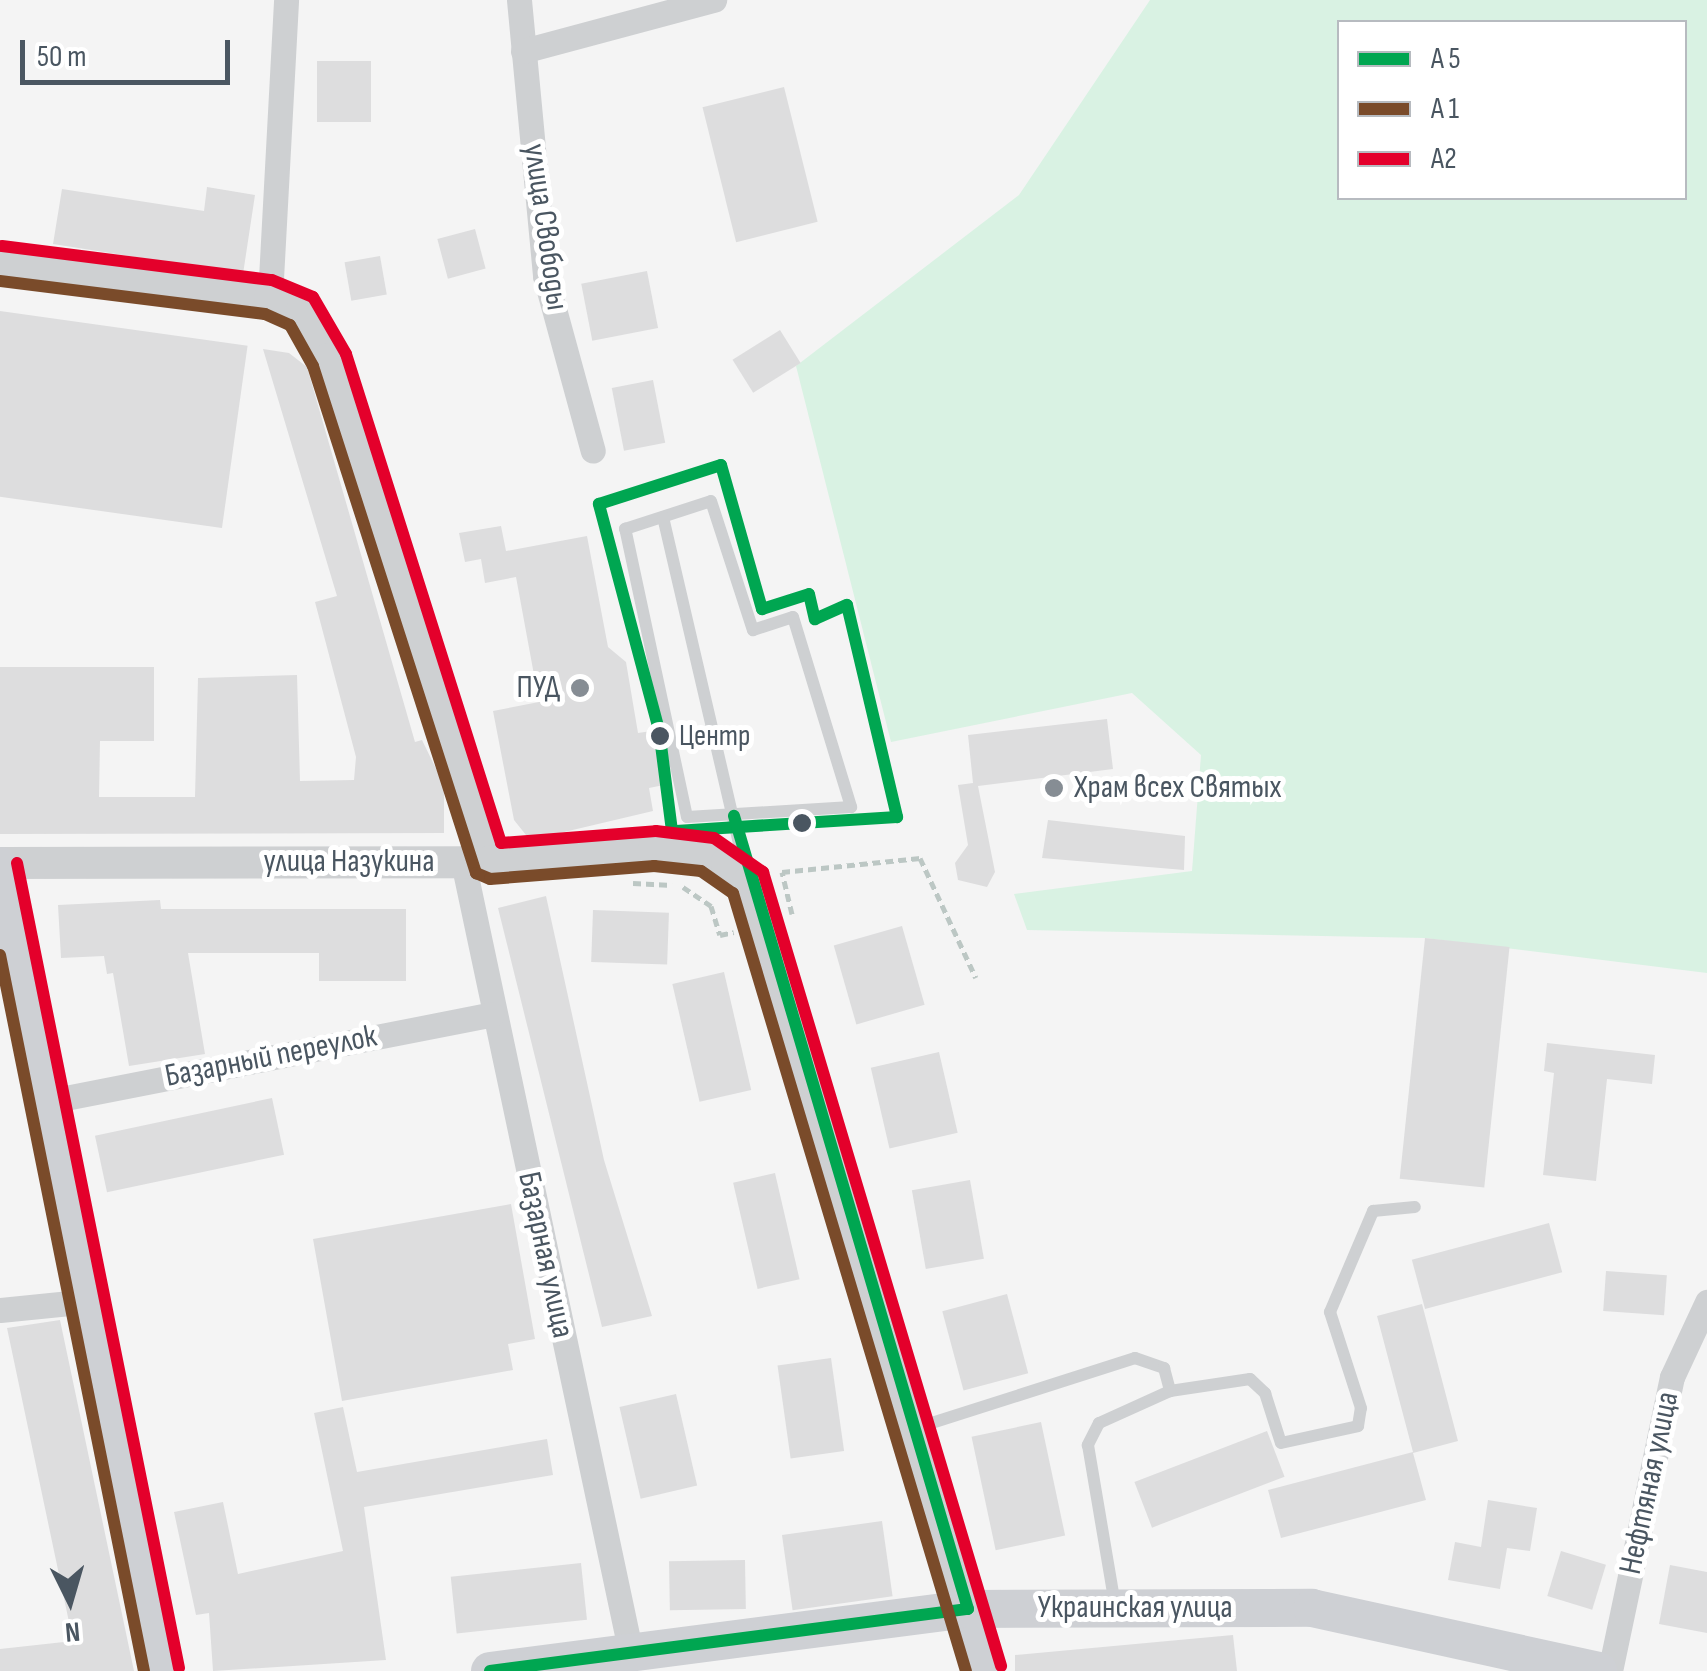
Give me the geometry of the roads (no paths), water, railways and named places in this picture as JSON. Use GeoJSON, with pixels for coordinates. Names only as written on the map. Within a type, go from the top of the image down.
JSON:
{"type":"FeatureCollection","features":[{"type":"Feature","properties":{"kind":"main road"},"geometry":{"type":"LineString","coordinates":[[0,864],[162,1671]]}},
{"type":"Feature","properties":{"kind":"main road","name":"Украинская улица"},"geometry":{"type":"LineString","coordinates":[[490,1671],[630,1649],[968,1610],[1312,1608],[1598,1671]]}},
{"type":"Feature","properties":{"kind":"main road"},"geometry":{"type":"LineString","coordinates":[[968,1610],[984,1671]]}},
{"type":"Feature","properties":{"kind":"street"},"geometry":{"type":"LineString","coordinates":[[270,297],[286,0]]}},
{"type":"Feature","properties":{"kind":"street","name":"улица Свободы"},"geometry":{"type":"LineString","coordinates":[[518,0],[545,276],[593,451]]}},
{"type":"Feature","properties":{"kind":"street"},"geometry":{"type":"LineString","coordinates":[[523,51],[714,0]]}},
{"type":"Feature","properties":{"kind":"street"},"geometry":{"type":"LineString","coordinates":[[0,264],[270,297],[302,311],[329,359],[476,862]]}},
{"type":"Feature","properties":{"kind":"street","name":"улица Назукина"},"geometry":{"type":"LineString","coordinates":[[0,864],[476,862],[654,848],[707,854],[748,882]]}},
{"type":"Feature","properties":{"kind":"street","name":"Базарная улица"},"geometry":{"type":"LineString","coordinates":[[476,862],[492,1014],[630,1649]]}},
{"type":"Feature","properties":{"kind":"street"},"geometry":{"type":"LineString","coordinates":[[748,882],[968,1610]]}},
{"type":"Feature","properties":{"kind":"street","name":"Базарный переулок"},"geometry":{"type":"LineString","coordinates":[[50,1100],[492,1014]]}},
{"type":"Feature","properties":{"kind":"street"},"geometry":{"type":"LineString","coordinates":[[0,1310],[90,1301]]}},
{"type":"Feature","properties":{"kind":"street","name":"Нефтяная улица"},"geometry":{"type":"LineString","coordinates":[[1610,1671],[1672,1376],[1707,1302]]}},
{"type":"Feature","properties":{"kind":"lane"},"geometry":{"type":"LineString","coordinates":[[711,501],[753,630],[794,617],[851,807],[734,816],[687,817],[625,530],[711,501]]}},
{"type":"Feature","properties":{"kind":"lane"},"geometry":{"type":"LineString","coordinates":[[664,517],[748,882]]}},
{"type":"Feature","properties":{"kind":"lane"},"geometry":{"type":"LineString","coordinates":[[1116,1609],[1088,1445],[1099,1422],[1170,1392],[1250,1379],[1265,1393],[1282,1443],[1358,1426],[1362,1408],[1330,1312],[1373,1212],[1415,1207]]}},
{"type":"Feature","properties":{"kind":"lane"},"geometry":{"type":"LineString","coordinates":[[913,1429],[1135,1358],[1164,1368],[1170,1392]]}},
{"type":"Feature","properties":{"kind":"place","name":"ПУД"},"geometry":{"type":"Point","coordinates":[580,688]}},
{"type":"Feature","properties":{"kind":"place","name":"Центр"},"geometry":{"type":"Point","coordinates":[660,736]}},
{"type":"Feature","properties":{"kind":"place","name":"Храм всех Святых"},"geometry":{"type":"Point","coordinates":[1054,788]}}]}
